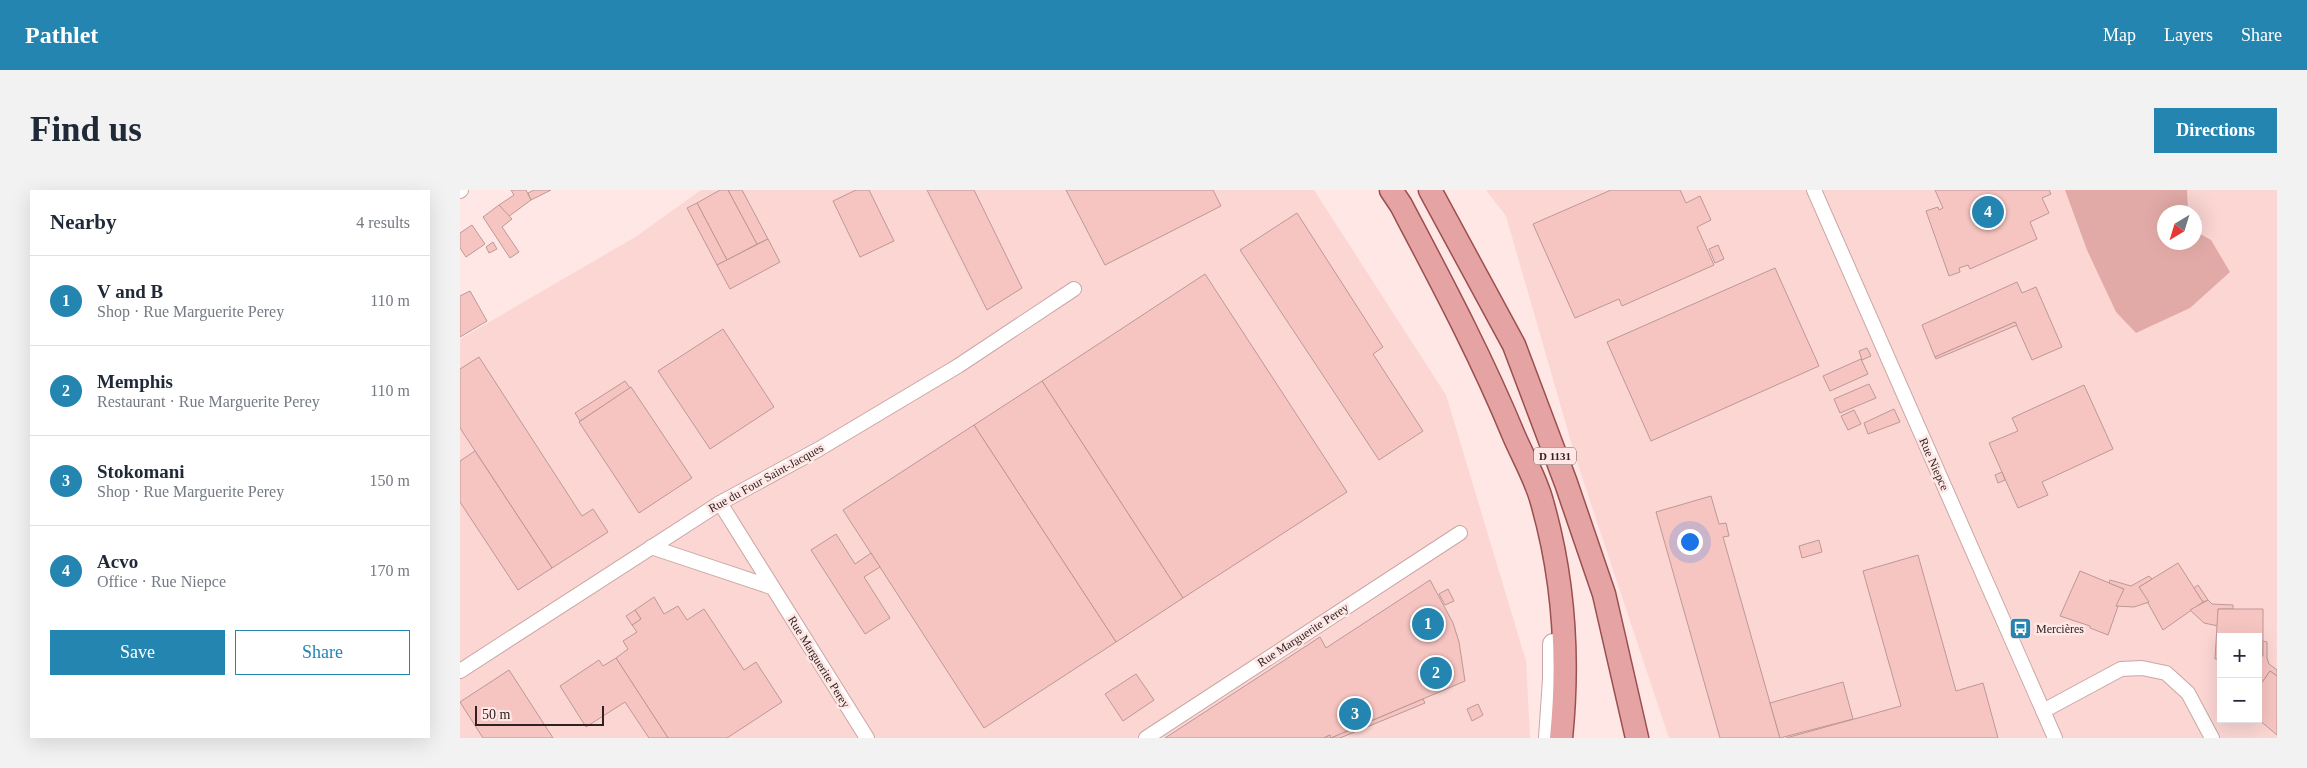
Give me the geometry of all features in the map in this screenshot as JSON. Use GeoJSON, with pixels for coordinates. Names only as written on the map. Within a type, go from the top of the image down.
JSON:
{"type":"FeatureCollection","features":[{"type":"Feature","properties":{"kind":"main road","name":"D 1131"},"geometry":{"type":"LineString","coordinates":[[1391,190],[1401,205],[1487,371],[1542,500],[1558,569],[1565,637],[1564,708],[1561,738]]}},
{"type":"Feature","properties":{"kind":"main road","name":"D 1131"},"geometry":{"type":"LineString","coordinates":[[1430,190],[1514,345],[1566,483],[1604,594],[1637,738]]}},
{"type":"Feature","properties":{"kind":"main road"},"geometry":{"type":"LineString","coordinates":[[1547,524],[1548,572],[1553,626],[1553,679],[1549,738]]}},
{"type":"Feature","properties":{"kind":"street","name":"Rue Niepce"},"geometry":{"type":"LineString","coordinates":[[1814,190],[2055,738]]}},
{"type":"Feature","properties":{"kind":"street","name":"Rue du Four Saint-Jacques"},"geometry":{"type":"LineString","coordinates":[[460,671],[720,504],[819,449],[958,366],[1074,289]]}},
{"type":"Feature","properties":{"kind":"street","name":"Rue Marguerite Perey"},"geometry":{"type":"LineString","coordinates":[[720,504],[867,738]]}},
{"type":"Feature","properties":{"kind":"street","name":"Rue Marguerite Perey"},"geometry":{"type":"LineString","coordinates":[[1146,738],[1460,533]]}},
{"type":"Feature","properties":{"kind":"street"},"geometry":{"type":"LineString","coordinates":[[651,547],[771,587]]}},
{"type":"Feature","properties":{"kind":"street"},"geometry":{"type":"LineString","coordinates":[[2043,711],[2121,669],[2142,668],[2166,673],[2188,693],[2212,738]]}},
{"type":"Feature","properties":{"kind":"shaded area"},"geometry":{"type":"Polygon","coordinates":[[[701,190],[1314,190],[1446,395],[1526,661],[1530,738],[460,738],[460,339],[637,236],[701,190]]]}},
{"type":"Feature","properties":{"kind":"shaded area"},"geometry":{"type":"Polygon","coordinates":[[[1486,190],[2277,190],[2277,738],[1669,738],[1576,459],[1506,216],[1486,190]]]}},
{"type":"Feature","properties":{"kind":"shaded area"},"geometry":{"type":"Polygon","coordinates":[[[2065,190],[2187,190],[2188,205],[2157,205],[2157,250],[2202,250],[2202,235],[2211,240],[2230,272],[2190,308],[2136,333],[2116,312],[2087,250],[2065,190]]]}},
{"type":"Feature","properties":{"kind":"building"},"geometry":{"type":"Polygon","coordinates":[[[511,190],[526,190],[531,200],[508,217],[499,205],[514,195],[511,190]]]}},
{"type":"Feature","properties":{"kind":"building"},"geometry":{"type":"Polygon","coordinates":[[[534,190],[551,190],[531,200],[528,193],[534,190]]]}},
{"type":"Feature","properties":{"kind":"building"},"geometry":{"type":"Polygon","coordinates":[[[720,190],[728,190],[757,244],[727,260],[697,203],[720,190]]]}},
{"type":"Feature","properties":{"kind":"building"},"geometry":{"type":"Polygon","coordinates":[[[728,190],[742,190],[768,239],[757,244],[728,190]]]}},
{"type":"Feature","properties":{"kind":"building"},"geometry":{"type":"Polygon","coordinates":[[[856,190],[869,190],[894,241],[860,257],[833,201],[856,190]]]}},
{"type":"Feature","properties":{"kind":"building"},"geometry":{"type":"Polygon","coordinates":[[[927,190],[974,190],[1022,288],[987,310],[927,190]]]}},
{"type":"Feature","properties":{"kind":"building"},"geometry":{"type":"Polygon","coordinates":[[[1066,190],[1213,190],[1221,206],[1105,265],[1066,190]]]}},
{"type":"Feature","properties":{"kind":"building"},"geometry":{"type":"Polygon","coordinates":[[[1611,190],[1680,190],[1686,203],[1700,196],[1711,220],[1697,227],[1714,265],[1622,306],[1619,299],[1575,318],[1533,224],[1611,190]]]}},
{"type":"Feature","properties":{"kind":"building"},"geometry":{"type":"Polygon","coordinates":[[[1935,190],[2049,190],[2051,194],[2042,198],[2049,213],[2030,222],[2037,239],[1970,269],[1968,265],[1959,268],[1960,272],[1949,276],[1926,211],[1938,207],[1939,210],[1943,208],[1935,190]]]}},
{"type":"Feature","properties":{"kind":"building"},"geometry":{"type":"Polygon","coordinates":[[[697,203],[727,260],[717,265],[687,208],[697,203]]]}},
{"type":"Feature","properties":{"kind":"building"},"geometry":{"type":"Polygon","coordinates":[[[499,205],[512,219],[502,227],[519,252],[510,258],[483,217],[499,205]]]}},
{"type":"Feature","properties":{"kind":"building"},"geometry":{"type":"Polygon","coordinates":[[[1297,213],[1383,347],[1373,354],[1423,431],[1379,460],[1240,250],[1297,213]]]}},
{"type":"Feature","properties":{"kind":"building"},"geometry":{"type":"Polygon","coordinates":[[[472,225],[485,244],[466,257],[460,248],[460,233],[472,225]]]}},
{"type":"Feature","properties":{"kind":"building"},"geometry":{"type":"Polygon","coordinates":[[[768,239],[780,262],[730,289],[717,265],[768,239]]]}},
{"type":"Feature","properties":{"kind":"building"},"geometry":{"type":"Polygon","coordinates":[[[493,242],[497,249],[489,253],[486,247],[493,242]]]}},
{"type":"Feature","properties":{"kind":"building"},"geometry":{"type":"Polygon","coordinates":[[[1718,245],[1724,259],[1715,263],[1709,249],[1718,245]]]}},
{"type":"Feature","properties":{"kind":"building"},"geometry":{"type":"Polygon","coordinates":[[[1775,268],[1819,366],[1651,441],[1607,342],[1775,268]]]}},
{"type":"Feature","properties":{"kind":"building"},"geometry":{"type":"Polygon","coordinates":[[[1205,274],[1347,492],[1183,598],[1042,381],[1205,274]]]}},
{"type":"Feature","properties":{"kind":"building"},"geometry":{"type":"Polygon","coordinates":[[[2017,282],[2022,293],[2036,287],[2062,347],[2032,360],[2015,322],[1935,357],[1922,325],[2017,282]]]}},
{"type":"Feature","properties":{"kind":"building"},"geometry":{"type":"Polygon","coordinates":[[[470,291],[487,321],[460,337],[460,296],[470,291]]]}},
{"type":"Feature","properties":{"kind":"building"},"geometry":{"type":"Polygon","coordinates":[[[2015,322],[2017,325],[1936,359],[1935,357],[2015,322]]]}},
{"type":"Feature","properties":{"kind":"building"},"geometry":{"type":"Polygon","coordinates":[[[723,329],[774,407],[710,449],[658,371],[723,329]]]}},
{"type":"Feature","properties":{"kind":"building"},"geometry":{"type":"Polygon","coordinates":[[[1867,348],[1871,356],[1862,360],[1859,351],[1867,348]]]}},
{"type":"Feature","properties":{"kind":"building"},"geometry":{"type":"Polygon","coordinates":[[[479,357],[582,516],[593,509],[608,532],[552,568],[460,428],[460,369],[479,357]]]}},
{"type":"Feature","properties":{"kind":"building"},"geometry":{"type":"Polygon","coordinates":[[[1861,359],[1868,374],[1830,391],[1823,376],[1861,359]]]}},
{"type":"Feature","properties":{"kind":"building"},"geometry":{"type":"Polygon","coordinates":[[[625,381],[630,388],[580,421],[575,413],[625,381]]]}},
{"type":"Feature","properties":{"kind":"building"},"geometry":{"type":"Polygon","coordinates":[[[1042,381],[1183,598],[1116,642],[974,425],[1042,381]]]}},
{"type":"Feature","properties":{"kind":"building"},"geometry":{"type":"Polygon","coordinates":[[[1869,384],[1876,398],[1840,413],[1834,399],[1869,384]]]}},
{"type":"Feature","properties":{"kind":"building"},"geometry":{"type":"Polygon","coordinates":[[[2084,385],[2113,449],[2042,482],[2048,495],[2018,508],[1989,443],[2018,431],[2012,418],[2084,385]]]}},
{"type":"Feature","properties":{"kind":"building"},"geometry":{"type":"Polygon","coordinates":[[[631,387],[692,478],[639,513],[579,422],[631,387]]]}},
{"type":"Feature","properties":{"kind":"building"},"geometry":{"type":"Polygon","coordinates":[[[1894,409],[1900,422],[1868,434],[1864,423],[1894,409]]]}},
{"type":"Feature","properties":{"kind":"building"},"geometry":{"type":"Polygon","coordinates":[[[1854,410],[1861,424],[1848,430],[1841,416],[1854,410]]]}},
{"type":"Feature","properties":{"kind":"building"},"geometry":{"type":"Polygon","coordinates":[[[974,425],[1116,642],[984,728],[843,510],[974,425]]]}},
{"type":"Feature","properties":{"kind":"building"},"geometry":{"type":"Polygon","coordinates":[[[475,451],[552,568],[518,590],[460,502],[460,461],[475,451]]]}},
{"type":"Feature","properties":{"kind":"building"},"geometry":{"type":"Polygon","coordinates":[[[2002,472],[2005,480],[1998,483],[1995,475],[2002,472]]]}},
{"type":"Feature","properties":{"kind":"building"},"geometry":{"type":"Polygon","coordinates":[[[1711,496],[1719,524],[1726,523],[1729,536],[1723,537],[1780,738],[1720,738],[1656,512],[1711,496]]]}},
{"type":"Feature","properties":{"kind":"building"},"geometry":{"type":"Polygon","coordinates":[[[836,534],[855,564],[871,553],[880,567],[864,577],[890,618],[865,634],[811,550],[836,534]]]}},
{"type":"Feature","properties":{"kind":"building"},"geometry":{"type":"Polygon","coordinates":[[[1819,540],[1822,552],[1802,558],[1799,546],[1819,540]]]}},
{"type":"Feature","properties":{"kind":"building"},"geometry":{"type":"Polygon","coordinates":[[[1918,555],[1956,691],[1983,683],[1998,738],[1786,738],[1901,706],[1863,571],[1918,555]]]}},
{"type":"Feature","properties":{"kind":"building"},"geometry":{"type":"Polygon","coordinates":[[[2178,563],[2203,602],[2163,630],[2139,587],[2178,563]]]}},
{"type":"Feature","properties":{"kind":"building"},"geometry":{"type":"Polygon","coordinates":[[[2080,571],[2124,589],[2108,635],[2090,628],[2090,626],[2060,616],[2080,571]]]}},
{"type":"Feature","properties":{"kind":"building"},"geometry":{"type":"Polygon","coordinates":[[[2149,576],[2152,579],[2139,587],[2149,602],[2134,607],[2116,606],[2124,589],[2109,583],[2110,580],[2131,586],[2149,576]]]}},
{"type":"Feature","properties":{"kind":"building"},"geometry":{"type":"Polygon","coordinates":[[[1430,580],[1453,623],[1459,642],[1465,681],[1331,738],[1330,735],[1323,738],[1165,738],[1320,637],[1326,648],[1430,580]]]}},
{"type":"Feature","properties":{"kind":"building"},"geometry":{"type":"Polygon","coordinates":[[[2198,585],[2208,600],[2203,602],[2194,588],[2198,585]]]}},
{"type":"Feature","properties":{"kind":"building"},"geometry":{"type":"Polygon","coordinates":[[[1448,589],[1454,601],[1445,605],[1439,594],[1448,589]]]}},
{"type":"Feature","properties":{"kind":"building"},"geometry":{"type":"Polygon","coordinates":[[[654,597],[664,614],[678,606],[687,620],[704,609],[744,670],[756,662],[782,702],[727,738],[668,738],[616,658],[628,649],[623,641],[637,632],[632,625],[641,619],[635,610],[654,597]]]}},
{"type":"Feature","properties":{"kind":"building"},"geometry":{"type":"Polygon","coordinates":[[[2208,600],[2212,604],[2233,605],[2233,609],[2218,609],[2218,626],[2204,623],[2190,610],[2208,600]]]}},
{"type":"Feature","properties":{"kind":"building"},"geometry":{"type":"Polygon","coordinates":[[[2218,609],[2263,609],[2263,656],[2262,633],[2217,633],[2217,659],[2215,659],[2218,609]]]}},
{"type":"Feature","properties":{"kind":"building"},"geometry":{"type":"Polygon","coordinates":[[[635,610],[641,619],[632,625],[626,616],[635,610]]]}},
{"type":"Feature","properties":{"kind":"building"},"geometry":{"type":"Polygon","coordinates":[[[2263,641],[2267,642],[2267,658],[2269,664],[2277,670],[2277,676],[2270,671],[2262,683],[2262,656],[2263,641]]]}},
{"type":"Feature","properties":{"kind":"building"},"geometry":{"type":"Polygon","coordinates":[[[616,658],[668,738],[649,738],[625,702],[586,727],[560,686],[599,660],[603,666],[616,658]]]}},
{"type":"Feature","properties":{"kind":"building"},"geometry":{"type":"Polygon","coordinates":[[[509,670],[553,738],[483,738],[460,702],[509,670]]]}},
{"type":"Feature","properties":{"kind":"building"},"geometry":{"type":"Polygon","coordinates":[[[2270,671],[2277,676],[2277,735],[2262,722],[2262,682],[2270,671]]]}},
{"type":"Feature","properties":{"kind":"building"},"geometry":{"type":"Polygon","coordinates":[[[1136,674],[1154,700],[1123,721],[1105,694],[1136,674]]]}},
{"type":"Feature","properties":{"kind":"building"},"geometry":{"type":"Polygon","coordinates":[[[1843,682],[1853,719],[1780,738],[1770,703],[1843,682]]]}},
{"type":"Feature","properties":{"kind":"building"},"geometry":{"type":"Polygon","coordinates":[[[1423,699],[1425,703],[1340,738],[1331,738],[1423,699]]]}},
{"type":"Feature","properties":{"kind":"building"},"geometry":{"type":"Polygon","coordinates":[[[1478,704],[1483,715],[1472,721],[1467,709],[1478,704]]]}},
{"type":"Feature","properties":{"kind":"place","name":"Acvo"},"geometry":{"type":"Point","coordinates":[1988,212]}},
{"type":"Feature","properties":{"kind":"place","name":"V and B"},"geometry":{"type":"Point","coordinates":[1428,624]}},
{"type":"Feature","properties":{"kind":"place","name":"Mercières"},"geometry":{"type":"Point","coordinates":[2020,629]}},
{"type":"Feature","properties":{"kind":"place","name":"Memphis"},"geometry":{"type":"Point","coordinates":[1436,673]}},
{"type":"Feature","properties":{"kind":"place","name":"Stokomani"},"geometry":{"type":"Point","coordinates":[1355,714]}}]}
